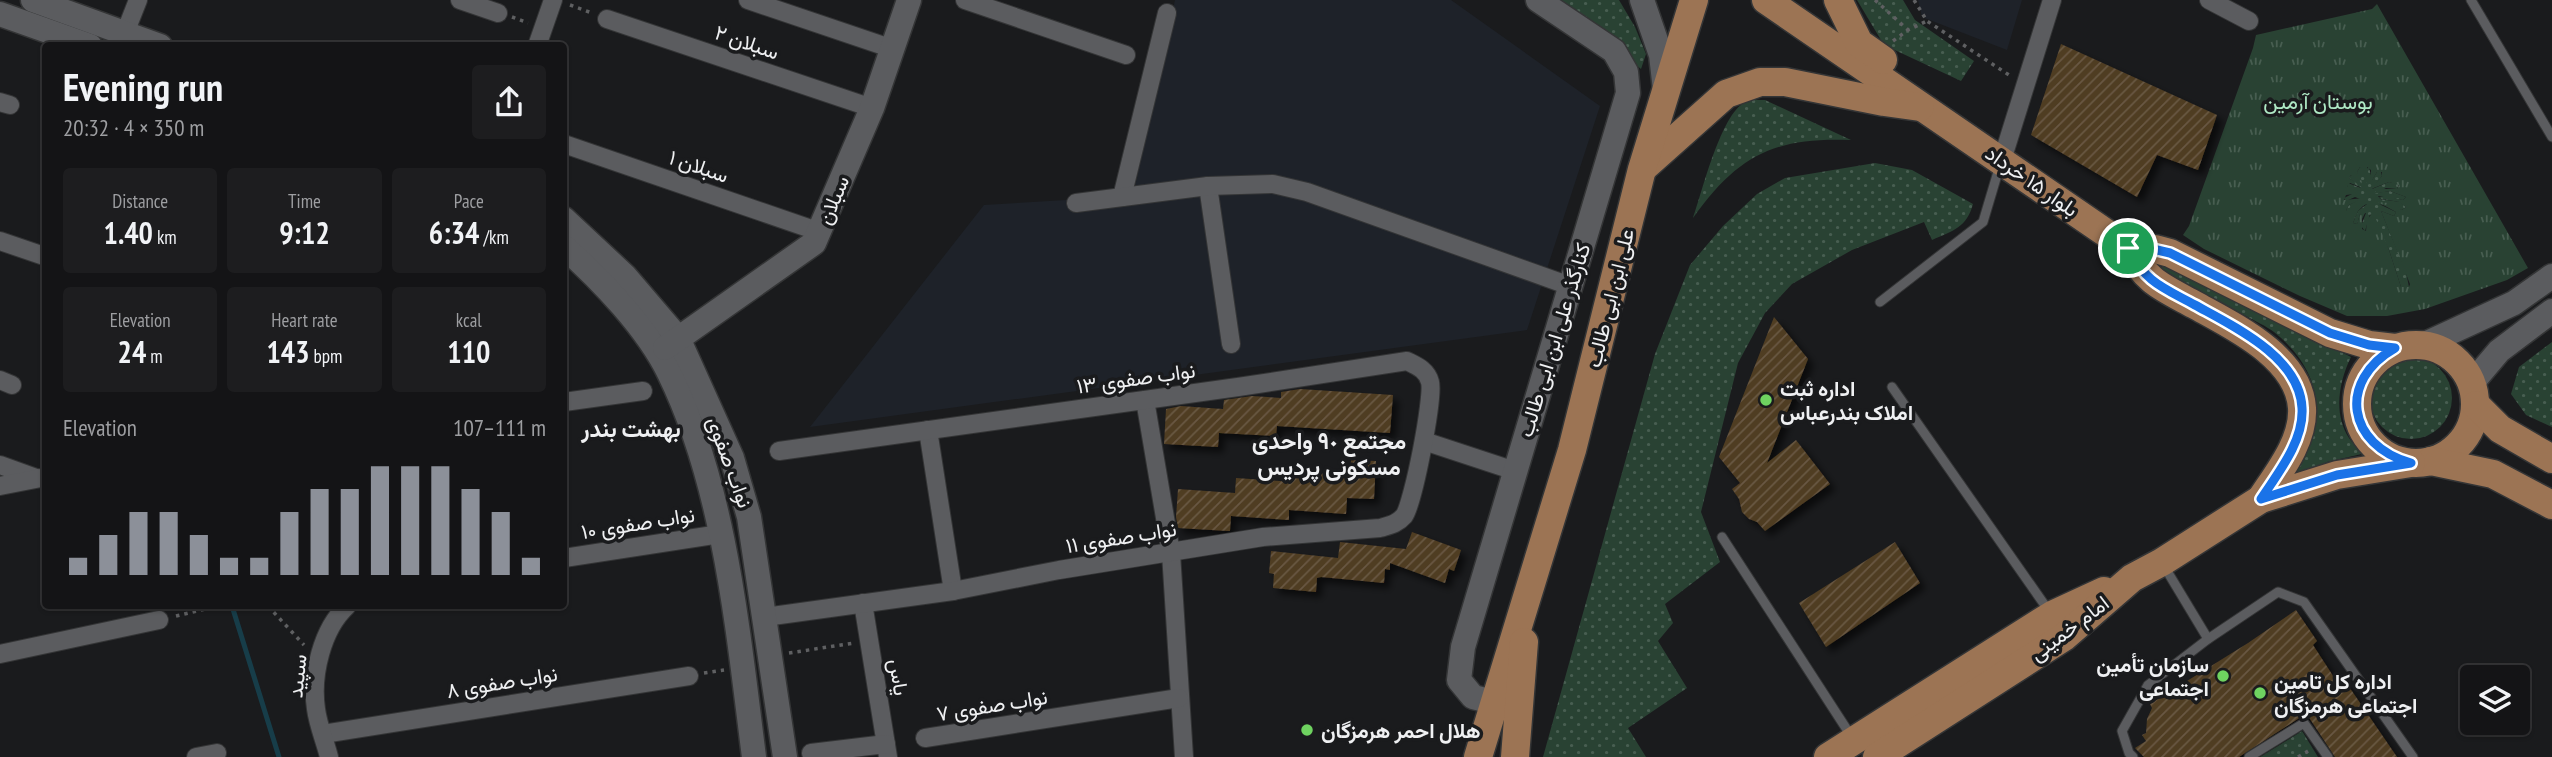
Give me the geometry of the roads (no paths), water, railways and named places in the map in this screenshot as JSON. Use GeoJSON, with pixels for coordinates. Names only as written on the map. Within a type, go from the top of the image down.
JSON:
{"type":"FeatureCollection","features":[{"type":"Feature","properties":{"kind":"main road","name":"علی ابن ابی طالب"},"geometry":{"type":"LineString","coordinates":[[1528,597],[1572,450],[1642,169],[1694,0]]}},
{"type":"Feature","properties":{"kind":"main road","name":"بلوار ۱۵ خرداد"},"geometry":{"type":"LineString","coordinates":[[1766,0],[2128,248]]}},
{"type":"Feature","properties":{"kind":"main road"},"geometry":{"type":"LineString","coordinates":[[1838,0],[1859,43],[1911,80],[1926,108]]}},
{"type":"Feature","properties":{"kind":"main road"},"geometry":{"type":"LineString","coordinates":[[1642,169],[1727,94],[1760,82],[1785,82],[1926,108]]}},
{"type":"Feature","properties":{"kind":"main road"},"geometry":{"type":"LineString","coordinates":[[2261,499],[2288,457],[2295,440],[2303,409],[2296,386],[2279,361],[2260,343],[2231,324],[2152,282],[2138,267],[2128,248],[2155,248],[2170,253],[2330,333],[2369,345],[2395,348]]}},
{"type":"Feature","properties":{"kind":"main road"},"geometry":{"type":"LineString","coordinates":[[2552,459],[2500,429],[2474,394],[2458,362],[2436,348],[2423,345],[2395,348],[2378,358],[2365,373],[2358,392],[2357,411],[2363,430],[2375,446],[2392,457],[2493,474],[2552,505]]}},
{"type":"Feature","properties":{"kind":"main road"},"geometry":{"type":"LineString","coordinates":[[2261,499],[2337,475],[2421,462],[2445,455],[2458,446],[2467,434],[2473,420],[2474,394]]}},
{"type":"Feature","properties":{"kind":"main road","name":"امام خمینی"},"geometry":{"type":"LineString","coordinates":[[1877,757],[2064,637],[2132,578],[2261,499]]}},
{"type":"Feature","properties":{"kind":"main road"},"geometry":{"type":"LineString","coordinates":[[1828,757],[2052,615],[2132,578]]}},
{"type":"Feature","properties":{"kind":"main road"},"geometry":{"type":"LineString","coordinates":[[1478,757],[1528,597]]}},
{"type":"Feature","properties":{"kind":"main road"},"geometry":{"type":"LineString","coordinates":[[1515,757],[1528,597]]}},
{"type":"Feature","properties":{"kind":"street"},"geometry":{"type":"LineString","coordinates":[[33,0],[149,42]]}},
{"type":"Feature","properties":{"kind":"street"},"geometry":{"type":"LineString","coordinates":[[125,33],[138,0]]}},
{"type":"Feature","properties":{"kind":"street"},"geometry":{"type":"LineString","coordinates":[[460,0],[498,12]]}},
{"type":"Feature","properties":{"kind":"street"},"geometry":{"type":"LineString","coordinates":[[748,0],[893,49]]}},
{"type":"Feature","properties":{"kind":"street","name":"سبلان"},"geometry":{"type":"LineString","coordinates":[[657,353],[814,243],[872,108],[909,0]]}},
{"type":"Feature","properties":{"kind":"street"},"geometry":{"type":"LineString","coordinates":[[965,0],[1126,55]]}},
{"type":"Feature","properties":{"kind":"street","name":"کنارگذر علی ابن ابی طالب"},"geometry":{"type":"LineString","coordinates":[[1493,702],[1474,697],[1460,680],[1462,647],[1628,93],[1626,72],[1614,51],[1538,0]]}},
{"type":"Feature","properties":{"kind":"street"},"geometry":{"type":"LineString","coordinates":[[1642,0],[1661,55],[1665,95]]}},
{"type":"Feature","properties":{"kind":"street"},"geometry":{"type":"LineString","coordinates":[[2002,160],[2052,0]]}},
{"type":"Feature","properties":{"kind":"street"},"geometry":{"type":"LineString","coordinates":[[2209,0],[2249,21]]}},
{"type":"Feature","properties":{"kind":"street"},"geometry":{"type":"LineString","coordinates":[[538,42],[543,28],[560,2]]}},
{"type":"Feature","properties":{"kind":"street"},"geometry":{"type":"LineString","coordinates":[[1122,197],[1167,13]]}},
{"type":"Feature","properties":{"kind":"street"},"geometry":{"type":"LineString","coordinates":[[0,14],[79,42]]}},
{"type":"Feature","properties":{"kind":"street","name":"سبلان ۲"},"geometry":{"type":"LineString","coordinates":[[607,19],[872,108]]}},
{"type":"Feature","properties":{"kind":"street","name":"سبلان ۱"},"geometry":{"type":"LineString","coordinates":[[567,145],[820,232]]}},
{"type":"Feature","properties":{"kind":"street"},"geometry":{"type":"LineString","coordinates":[[1076,203],[1208,186],[1273,184],[1307,192],[1570,286]]}},
{"type":"Feature","properties":{"kind":"street"},"geometry":{"type":"LineString","coordinates":[[1208,186],[1231,344]]}},
{"type":"Feature","properties":{"kind":"street","name":"نواب صفوی"},"geometry":{"type":"LineString","coordinates":[[567,222],[625,276],[678,338],[732,458],[749,517],[785,757]]}},
{"type":"Feature","properties":{"kind":"street"},"geometry":{"type":"LineString","coordinates":[[0,241],[42,255]]}},
{"type":"Feature","properties":{"kind":"street","name":"نواب صفوی"},"geometry":{"type":"LineString","coordinates":[[567,250],[639,326],[668,372],[693,435],[713,500],[720,534],[736,622],[754,757]]}},
{"type":"Feature","properties":{"kind":"street"},"geometry":{"type":"LineString","coordinates":[[2423,345],[2514,303],[2552,276]]}},
{"type":"Feature","properties":{"kind":"street"},"geometry":{"type":"LineString","coordinates":[[2474,394],[2499,351],[2552,311]]}},
{"type":"Feature","properties":{"kind":"street","name":"نواب صفوی ۱۳"},"geometry":{"type":"LineString","coordinates":[[779,451],[1407,361],[1422,368],[1430,383],[1423,440]]}},
{"type":"Feature","properties":{"kind":"street"},"geometry":{"type":"LineString","coordinates":[[567,402],[643,391]]}},
{"type":"Feature","properties":{"kind":"street"},"geometry":{"type":"LineString","coordinates":[[1145,400],[1171,553],[1184,757]]}},
{"type":"Feature","properties":{"kind":"street"},"geometry":{"type":"LineString","coordinates":[[928,430],[953,591]]}},
{"type":"Feature","properties":{"kind":"street"},"geometry":{"type":"LineString","coordinates":[[1423,440],[1515,471]]}},
{"type":"Feature","properties":{"kind":"street","name":"نواب صفوی ۱۱"},"geometry":{"type":"LineString","coordinates":[[765,617],[953,591],[1059,570],[1263,537],[1380,528],[1397,524],[1406,513],[1423,440]]}},
{"type":"Feature","properties":{"kind":"street"},"geometry":{"type":"LineString","coordinates":[[0,465],[42,478]]}},
{"type":"Feature","properties":{"kind":"street"},"geometry":{"type":"LineString","coordinates":[[0,486],[42,478]]}},
{"type":"Feature","properties":{"kind":"street","name":"نواب صفوی ۱۰"},"geometry":{"type":"LineString","coordinates":[[567,558],[720,534]]}},
{"type":"Feature","properties":{"kind":"street","name":"یاس"},"geometry":{"type":"LineString","coordinates":[[863,603],[887,751]]}},
{"type":"Feature","properties":{"kind":"street","name":"سپید"},"geometry":{"type":"LineString","coordinates":[[329,757],[315,708],[318,659],[334,618],[344,609]]}},
{"type":"Feature","properties":{"kind":"street"},"geometry":{"type":"LineString","coordinates":[[736,622],[765,617]]}},
{"type":"Feature","properties":{"kind":"street"},"geometry":{"type":"LineString","coordinates":[[0,654],[159,620]]}},
{"type":"Feature","properties":{"kind":"street","name":"نواب صفوی ۸"},"geometry":{"type":"LineString","coordinates":[[323,734],[688,676]]}},
{"type":"Feature","properties":{"kind":"street","name":"نواب صفوی ۷"},"geometry":{"type":"LineString","coordinates":[[925,738],[1179,698]]}},
{"type":"Feature","properties":{"kind":"street"},"geometry":{"type":"LineString","coordinates":[[811,754],[887,751]]}},
{"type":"Feature","properties":{"kind":"street"},"geometry":{"type":"LineString","coordinates":[[196,757],[217,753]]}},
{"type":"Feature","properties":{"kind":"lane"},"geometry":{"type":"LineString","coordinates":[[2471,0],[2552,137]]}},
{"type":"Feature","properties":{"kind":"lane"},"geometry":{"type":"LineString","coordinates":[[1880,302],[1983,222],[2002,160]]}},
{"type":"Feature","properties":{"kind":"lane"},"geometry":{"type":"LineString","coordinates":[[1892,387],[2052,615]]}},
{"type":"Feature","properties":{"kind":"lane"},"geometry":{"type":"LineString","coordinates":[[1722,537],[1854,741]]}},
{"type":"Feature","properties":{"kind":"lane"},"geometry":{"type":"LineString","coordinates":[[2162,562],[2208,639]]}},
{"type":"Feature","properties":{"kind":"lane"},"geometry":{"type":"LineString","coordinates":[[2133,757],[2129,753],[2122,731],[2148,685],[2208,639],[2278,592],[2304,602],[2413,757]]}},
{"type":"Feature","properties":{"kind":"lane"},"geometry":{"type":"LineString","coordinates":[[2249,757],[2304,723],[2328,757]]}},
{"type":"Feature","properties":{"kind":"waterway"},"geometry":{"type":"LineString","coordinates":[[233,609],[279,757]]}},
{"type":"Feature","properties":{"kind":"place","name":"اداره ثبت املاک بندرعباس"},"geometry":{"type":"Point","coordinates":[1766,400]}},
{"type":"Feature","properties":{"kind":"place","name":"سازمان تأمین اجتماعی"},"geometry":{"type":"Point","coordinates":[2223,676]}},
{"type":"Feature","properties":{"kind":"place","name":"اداره کل تامین اجتماعی هرمزگان"},"geometry":{"type":"Point","coordinates":[2260,693]}},
{"type":"Feature","properties":{"kind":"place","name":"هلال احمر هرمزگان"},"geometry":{"type":"Point","coordinates":[1307,730]}},
{"type":"Feature","properties":{"kind":"district","name":"بهشت بندر"},"geometry":{"type":"Point","coordinates":[631,428]}},
{"type":"Feature","properties":{"kind":"district","name":"مجتمع ٩٠ واحدی مسکونی پردیس"},"geometry":{"type":"Point","coordinates":[1329,453]}},
{"type":"Feature","properties":{"kind":"park label","name":"بوستان آرمین"},"geometry":{"type":"Point","coordinates":[2318,101]}}]}
